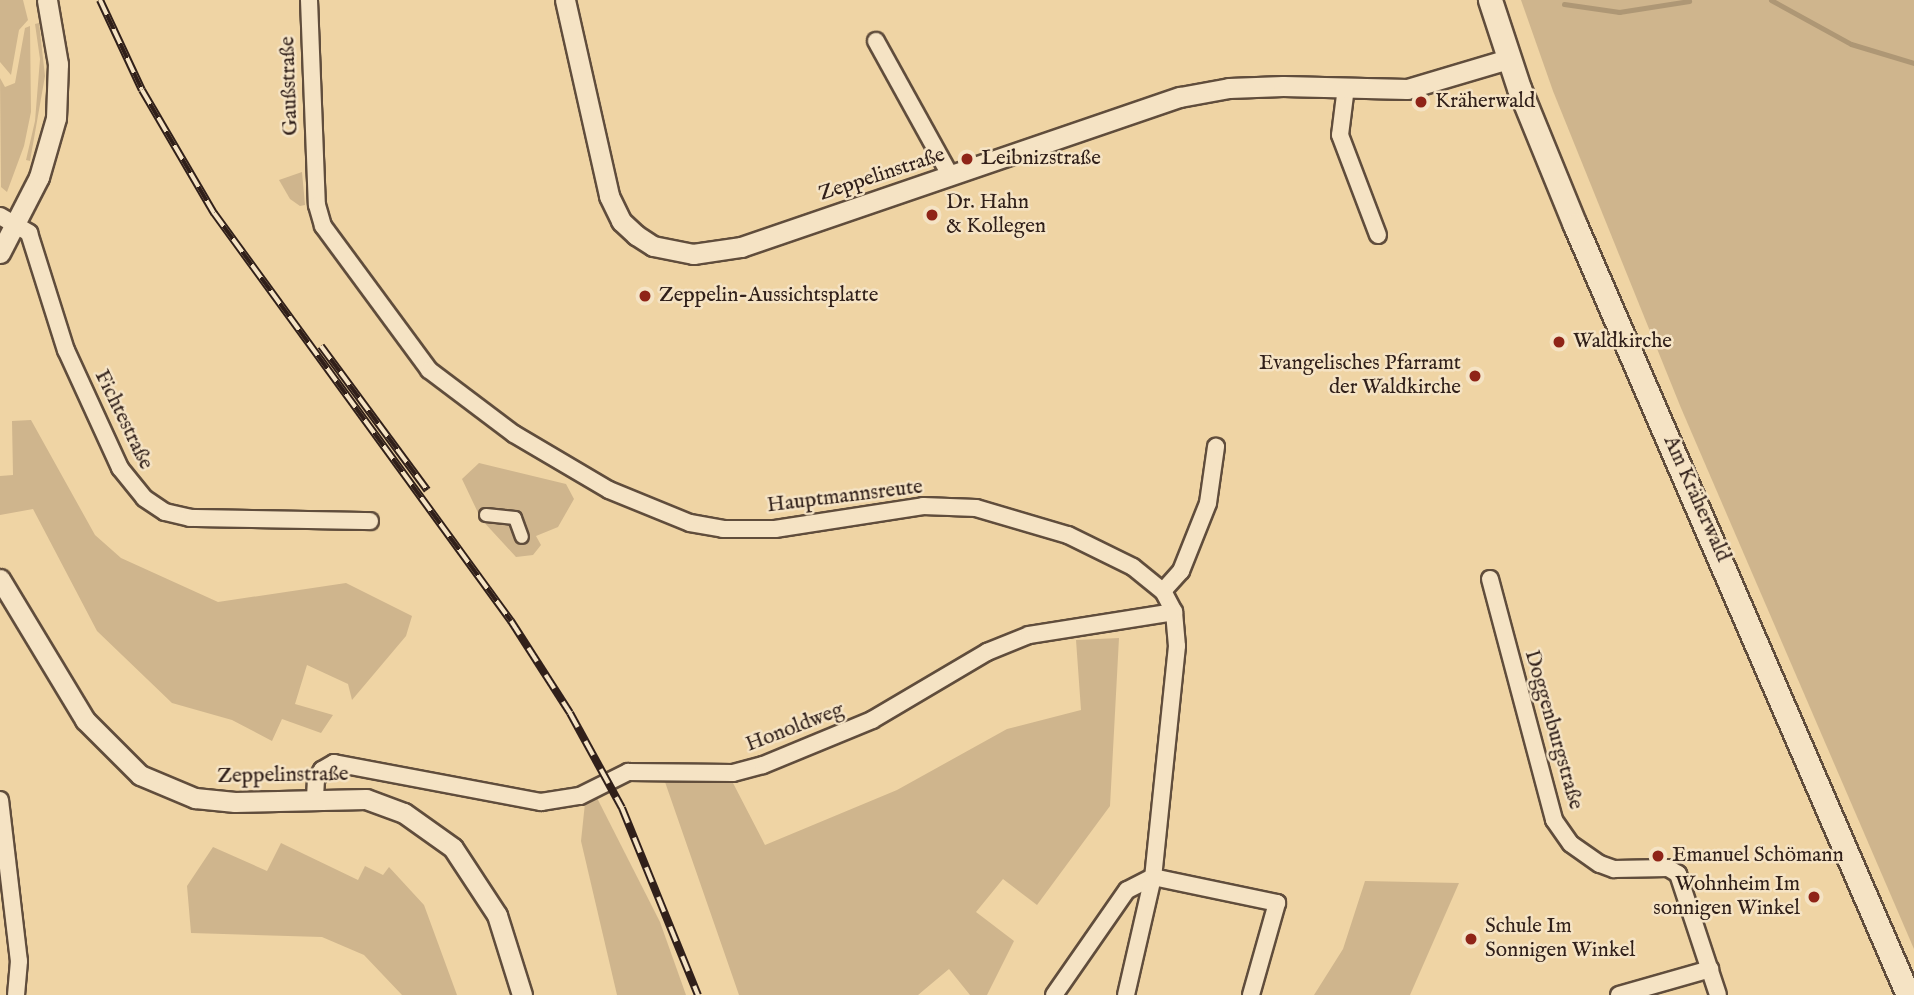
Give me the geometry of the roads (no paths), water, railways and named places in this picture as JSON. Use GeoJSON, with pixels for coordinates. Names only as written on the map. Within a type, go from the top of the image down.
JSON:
{"type":"FeatureCollection","features":[{"type":"Feature","properties":{"kind":"main road","name":"Am Kräherwald"},"geometry":{"type":"LineString","coordinates":[[1490,0],[1508,59],[1575,225],[1908,995]]}},
{"type":"Feature","properties":{"kind":"street"},"geometry":{"type":"LineString","coordinates":[[0,253],[7,220],[39,177],[56,118],[58,64],[47,0]]}},
{"type":"Feature","properties":{"kind":"street","name":"Gaußstraße"},"geometry":{"type":"LineString","coordinates":[[309,0],[315,169]]}},
{"type":"Feature","properties":{"kind":"street","name":"Zeppelinstraße"},"geometry":{"type":"LineString","coordinates":[[565,0],[609,196],[621,220],[653,246],[693,254],[741,247],[1180,97],[1229,88],[1407,89],[1508,59]]}},
{"type":"Feature","properties":{"kind":"street"},"geometry":{"type":"LineString","coordinates":[[876,41],[951,177]]}},
{"type":"Feature","properties":{"kind":"street"},"geometry":{"type":"LineString","coordinates":[[1346,87],[1340,135],[1378,235]]}},
{"type":"Feature","properties":{"kind":"street","name":"Hauptmannsreute"},"geometry":{"type":"LineString","coordinates":[[315,169],[323,226],[429,370],[514,434],[609,490],[666,516],[723,530],[775,529],[923,506],[976,508],[1018,517],[1078,540],[1133,567],[1163,591],[1174,612],[1175,684],[1153,877],[1126,995]]}},
{"type":"Feature","properties":{"kind":"street","name":"Fichtestraße"},"geometry":{"type":"LineString","coordinates":[[7,220],[29,233],[66,349],[120,468],[144,498],[165,512],[190,519],[370,521]]}},
{"type":"Feature","properties":{"kind":"street"},"geometry":{"type":"LineString","coordinates":[[1163,591],[1181,571],[1208,503],[1216,447]]}},
{"type":"Feature","properties":{"kind":"street"},"geometry":{"type":"LineString","coordinates":[[486,515],[515,518],[522,537]]}},
{"type":"Feature","properties":{"kind":"street","name":"Zeppelinstraße"},"geometry":{"type":"LineString","coordinates":[[0,579],[85,720],[140,775],[195,798],[235,802],[357,797],[383,804],[412,818],[453,848],[496,915],[522,995]]}},
{"type":"Feature","properties":{"kind":"street","name":"Doggenburgstraße"},"geometry":{"type":"LineString","coordinates":[[1490,579],[1554,820],[1571,844],[1600,864],[1614,869],[1668,868],[1678,874],[1710,969]]}},
{"type":"Feature","properties":{"kind":"street","name":"Honoldweg"},"geometry":{"type":"LineString","coordinates":[[315,798],[316,780],[322,770],[334,763],[541,802],[580,796],[628,772],[733,773],[763,765],[872,720],[987,652],[1030,635],[1174,612]]}},
{"type":"Feature","properties":{"kind":"street"},"geometry":{"type":"LineString","coordinates":[[0,800],[19,961],[16,995]]}},
{"type":"Feature","properties":{"kind":"street"},"geometry":{"type":"LineString","coordinates":[[1054,995],[1127,890],[1153,877],[1277,903],[1251,995]]}},
{"type":"Feature","properties":{"kind":"street"},"geometry":{"type":"LineString","coordinates":[[1619,995],[1710,969],[1718,995]]}},
{"type":"Feature","properties":{"kind":"waterway"},"geometry":{"type":"LineString","coordinates":[[1771,0],[1851,44],[1914,63]]}},
{"type":"Feature","properties":{"kind":"waterway"},"geometry":{"type":"LineString","coordinates":[[1564,4],[1619,12],[1689,1]]}},
{"type":"Feature","properties":{"kind":"railway"},"geometry":{"type":"LineString","coordinates":[[100,0],[142,90],[214,213],[511,621],[570,713],[622,808],[698,995]]}},
{"type":"Feature","properties":{"kind":"railway"},"geometry":{"type":"LineString","coordinates":[[321,346],[427,490]]}},
{"type":"Feature","properties":{"kind":"place","name":"Kräherwald"},"geometry":{"type":"Point","coordinates":[1421,102]}},
{"type":"Feature","properties":{"kind":"place","name":"Leibnizstraße"},"geometry":{"type":"Point","coordinates":[967,159]}},
{"type":"Feature","properties":{"kind":"place","name":"Dr. Hahn & Kollegen"},"geometry":{"type":"Point","coordinates":[932,215]}},
{"type":"Feature","properties":{"kind":"place","name":"Zeppelin-Aussichtsplatte"},"geometry":{"type":"Point","coordinates":[645,296]}},
{"type":"Feature","properties":{"kind":"place","name":"Waldkirche"},"geometry":{"type":"Point","coordinates":[1559,342]}},
{"type":"Feature","properties":{"kind":"place","name":"Evangelisches Pfarramt der Waldkirche"},"geometry":{"type":"Point","coordinates":[1475,376]}},
{"type":"Feature","properties":{"kind":"place","name":"Emanuel Schömann"},"geometry":{"type":"Point","coordinates":[1658,856]}},
{"type":"Feature","properties":{"kind":"place","name":"Wohnheim Im sonnigen Winkel"},"geometry":{"type":"Point","coordinates":[1814,897]}},
{"type":"Feature","properties":{"kind":"place","name":"Schule Im Sonnigen Winkel"},"geometry":{"type":"Point","coordinates":[1471,939]}}]}
